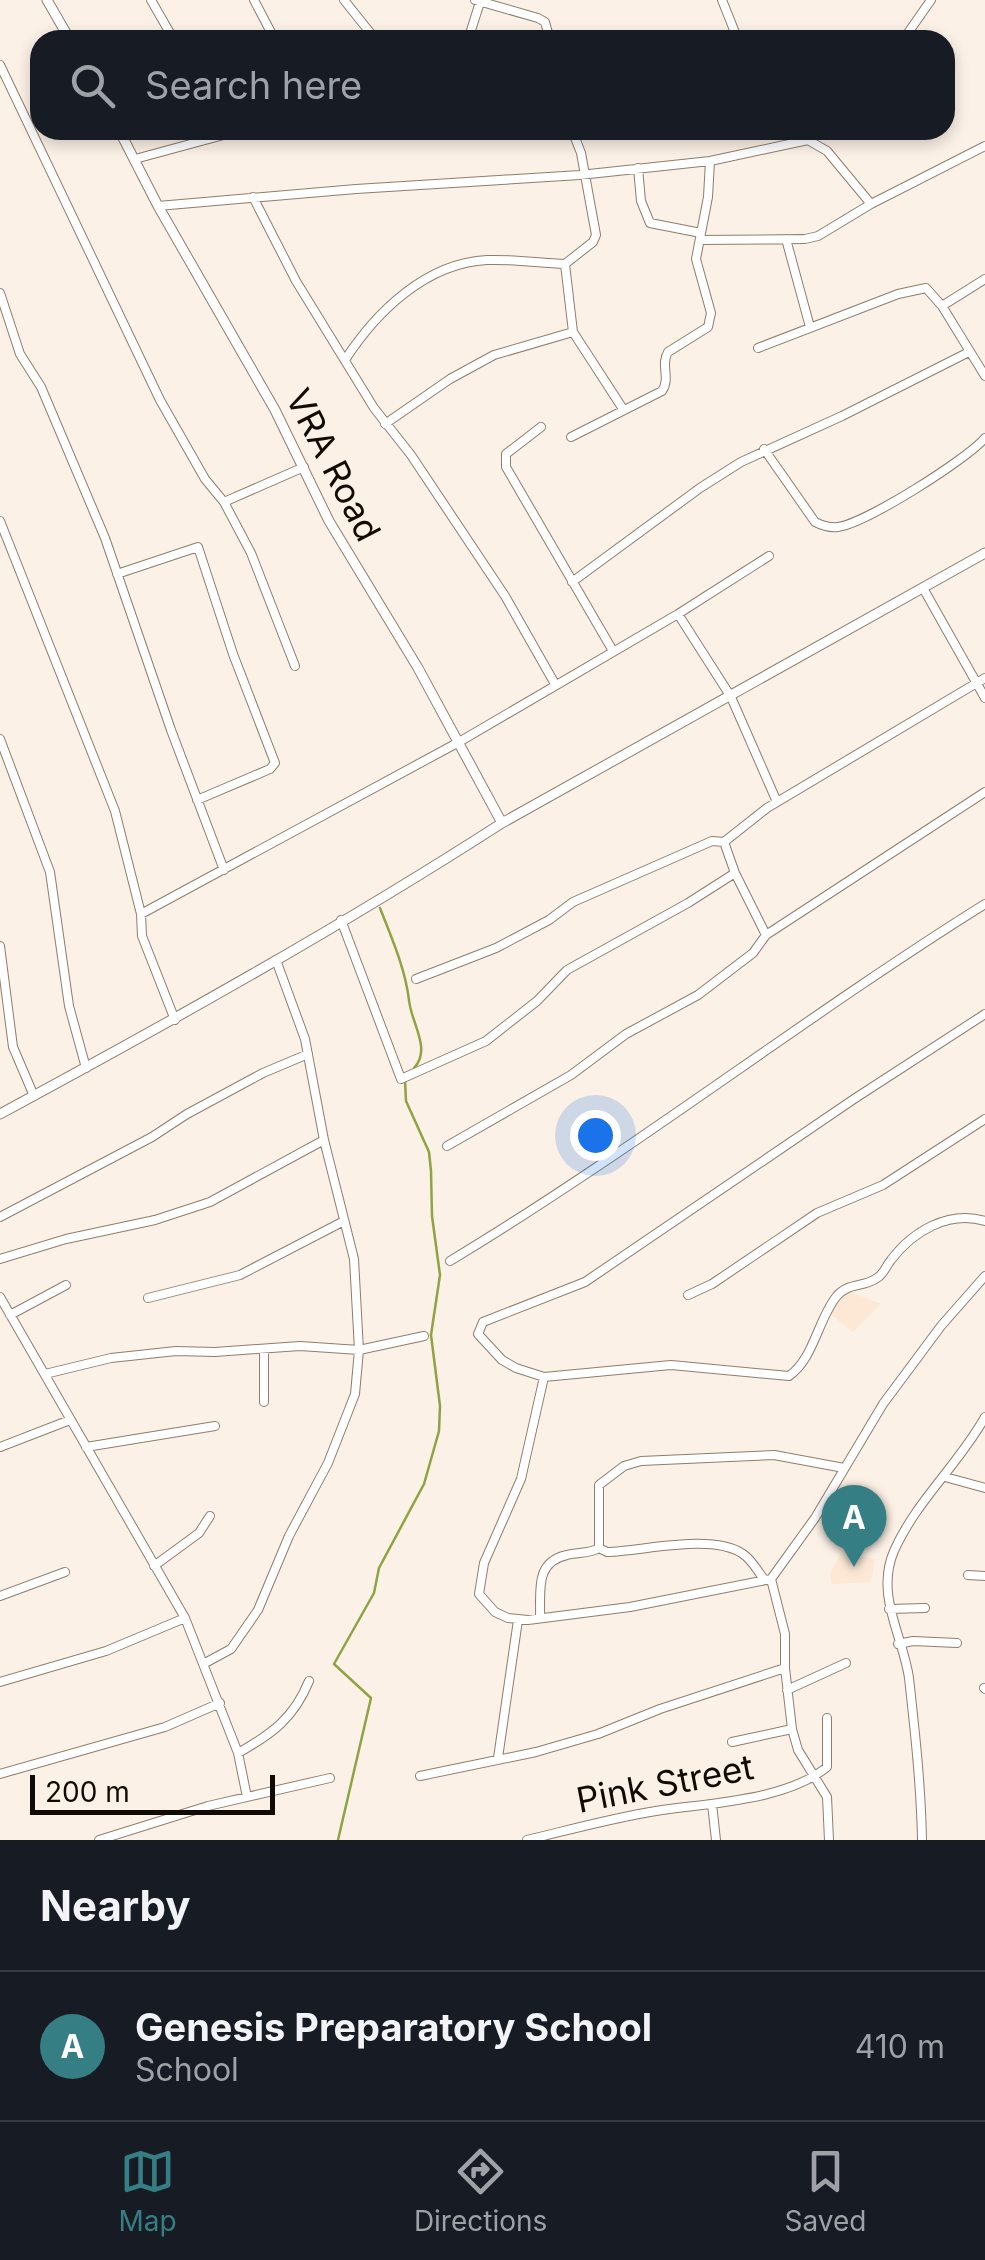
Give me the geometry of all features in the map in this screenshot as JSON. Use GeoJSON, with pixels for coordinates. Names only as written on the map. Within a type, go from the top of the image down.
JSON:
{"type":"FeatureCollection","features":[{"type":"Feature","properties":{"kind":"street"},"geometry":{"type":"LineString","coordinates":[[48,0],[64,30]]}},
{"type":"Feature","properties":{"kind":"street"},"geometry":{"type":"LineString","coordinates":[[151,0],[168,30]]}},
{"type":"Feature","properties":{"kind":"street"},"geometry":{"type":"LineString","coordinates":[[254,0],[269,30]]}},
{"type":"Feature","properties":{"kind":"street"},"geometry":{"type":"LineString","coordinates":[[344,0],[368,30]]}},
{"type":"Feature","properties":{"kind":"street"},"geometry":{"type":"LineString","coordinates":[[722,0],[734,30]]}},
{"type":"Feature","properties":{"kind":"street"},"geometry":{"type":"LineString","coordinates":[[910,30],[931,0]]}},
{"type":"Feature","properties":{"kind":"street"},"geometry":{"type":"LineString","coordinates":[[470,30],[477,1],[538,18],[545,22],[547,30]]}},
{"type":"Feature","properties":{"kind":"street"},"geometry":{"type":"LineString","coordinates":[[0,65],[30,129]]}},
{"type":"Feature","properties":{"kind":"street"},"geometry":{"type":"LineString","coordinates":[[35,140],[128,338],[184,445],[224,502],[251,554],[295,666]]}},
{"type":"Feature","properties":{"kind":"street","name":"VRA Road"},"geometry":{"type":"LineString","coordinates":[[125,140],[244,354],[357,570],[502,823]]}},
{"type":"Feature","properties":{"kind":"street"},"geometry":{"type":"LineString","coordinates":[[135,159],[196,140]]}},
{"type":"Feature","properties":{"kind":"street"},"geometry":{"type":"LineString","coordinates":[[345,360],[390,305],[439,272],[486,260],[565,264],[593,242],[596,235],[578,140]]}},
{"type":"Feature","properties":{"kind":"street"},"geometry":{"type":"LineString","coordinates":[[158,206],[584,174],[710,161],[812,140],[826,150],[870,204]]}},
{"type":"Feature","properties":{"kind":"street"},"geometry":{"type":"LineString","coordinates":[[638,168],[641,201],[650,223],[700,236],[786,239],[818,236],[870,204],[985,146]]}},
{"type":"Feature","properties":{"kind":"street"},"geometry":{"type":"LineString","coordinates":[[570,437],[662,391],[667,380],[668,352],[704,331],[711,320],[696,259],[708,197],[710,161]]}},
{"type":"Feature","properties":{"kind":"street"},"geometry":{"type":"LineString","coordinates":[[252,197],[296,281],[385,424],[412,455],[505,596],[554,684]]}},
{"type":"Feature","properties":{"kind":"street"},"geometry":{"type":"LineString","coordinates":[[786,239],[810,328]]}},
{"type":"Feature","properties":{"kind":"street"},"geometry":{"type":"LineString","coordinates":[[565,264],[573,332],[623,409]]}},
{"type":"Feature","properties":{"kind":"street"},"geometry":{"type":"LineString","coordinates":[[942,306],[985,279]]}},
{"type":"Feature","properties":{"kind":"street"},"geometry":{"type":"LineString","coordinates":[[758,348],[918,288],[934,293],[985,376]]}},
{"type":"Feature","properties":{"kind":"street"},"geometry":{"type":"LineString","coordinates":[[0,293],[20,354],[41,387],[105,538],[224,870]]}},
{"type":"Feature","properties":{"kind":"street"},"geometry":{"type":"LineString","coordinates":[[385,424],[494,354],[573,332]]}},
{"type":"Feature","properties":{"kind":"street"},"geometry":{"type":"LineString","coordinates":[[572,582],[700,488],[764,449],[842,416],[969,352]]}},
{"type":"Feature","properties":{"kind":"street"},"geometry":{"type":"LineString","coordinates":[[541,428],[506,454],[506,467],[613,651]]}},
{"type":"Feature","properties":{"kind":"street"},"geometry":{"type":"LineString","coordinates":[[764,449],[807,513],[826,527],[840,527],[886,506],[985,438]]}},
{"type":"Feature","properties":{"kind":"street"},"geometry":{"type":"LineString","coordinates":[[224,502],[304,467]]}},
{"type":"Feature","properties":{"kind":"street"},"geometry":{"type":"LineString","coordinates":[[0,520],[116,810],[141,914],[142,936],[175,1020]]}},
{"type":"Feature","properties":{"kind":"street"},"geometry":{"type":"LineString","coordinates":[[116,574],[198,547],[233,654],[270,744],[275,762],[270,768],[197,800]]}},
{"type":"Feature","properties":{"kind":"street"},"geometry":{"type":"LineString","coordinates":[[0,1114],[175,1020],[428,872],[502,823],[985,553]]}},
{"type":"Feature","properties":{"kind":"street"},"geometry":{"type":"LineString","coordinates":[[141,914],[459,742],[769,556]]}},
{"type":"Feature","properties":{"kind":"street"},"geometry":{"type":"LineString","coordinates":[[924,588],[980,681],[985,698]]}},
{"type":"Feature","properties":{"kind":"street"},"geometry":{"type":"LineString","coordinates":[[678,614],[731,697],[777,802]]}},
{"type":"Feature","properties":{"kind":"street"},"geometry":{"type":"LineString","coordinates":[[416,979],[512,940],[564,907],[630,876],[712,841],[724,842],[777,802],[980,681]]}},
{"type":"Feature","properties":{"kind":"street"},"geometry":{"type":"LineString","coordinates":[[0,739],[50,872],[68,1006],[86,1068]]}},
{"type":"Feature","properties":{"kind":"street"},"geometry":{"type":"LineString","coordinates":[[447,1146],[571,1075],[626,1034],[698,996],[753,953],[766,935],[985,792]]}},
{"type":"Feature","properties":{"kind":"street"},"geometry":{"type":"LineString","coordinates":[[724,842],[766,935]]}},
{"type":"Feature","properties":{"kind":"street"},"geometry":{"type":"LineString","coordinates":[[341,920],[400,1078],[480,1044],[537,1001],[567,970],[735,873]]}},
{"type":"Feature","properties":{"kind":"street"},"geometry":{"type":"LineString","coordinates":[[450,1261],[539,1206],[814,1014],[985,904]]}},
{"type":"Feature","properties":{"kind":"street"},"geometry":{"type":"LineString","coordinates":[[0,946],[13,1047],[34,1096]]}},
{"type":"Feature","properties":{"kind":"street"},"geometry":{"type":"LineString","coordinates":[[205,1662],[231,1650],[258,1610],[328,1463],[356,1394],[359,1350],[354,1260],[299,1016],[276,960]]}},
{"type":"Feature","properties":{"kind":"street"},"geometry":{"type":"LineString","coordinates":[[985,1014],[585,1282],[516,1307],[478,1327],[482,1340],[502,1360],[544,1377],[671,1365],[789,1376],[799,1367],[844,1289],[877,1279],[892,1258],[936,1223],[953,1217],[985,1220]]}},
{"type":"Feature","properties":{"kind":"street"},"geometry":{"type":"LineString","coordinates":[[0,1217],[152,1138],[263,1072],[308,1054]]}},
{"type":"Feature","properties":{"kind":"street"},"geometry":{"type":"LineString","coordinates":[[688,1294],[724,1276],[817,1213],[884,1185],[985,1119]]}},
{"type":"Feature","properties":{"kind":"street"},"geometry":{"type":"LineString","coordinates":[[0,1259],[210,1202],[324,1140]]}},
{"type":"Feature","properties":{"kind":"street"},"geometry":{"type":"LineString","coordinates":[[148,1298],[240,1275],[344,1221]]}},
{"type":"Feature","properties":{"kind":"street"},"geometry":{"type":"LineString","coordinates":[[544,1377],[521,1479],[484,1562],[479,1594],[486,1605],[518,1620],[702,1594],[767,1579],[815,1518],[913,1362],[985,1276]]}},
{"type":"Feature","properties":{"kind":"street"},"geometry":{"type":"LineString","coordinates":[[10,1314],[66,1285]]}},
{"type":"Feature","properties":{"kind":"street"},"geometry":{"type":"LineString","coordinates":[[0,1297],[185,1618],[238,1753],[246,1798]]}},
{"type":"Feature","properties":{"kind":"street"},"geometry":{"type":"LineString","coordinates":[[45,1374],[111,1358],[158,1352],[300,1346],[359,1350],[424,1336]]}},
{"type":"Feature","properties":{"kind":"street"},"geometry":{"type":"LineString","coordinates":[[264,1350],[264,1402]]}},
{"type":"Feature","properties":{"kind":"street"},"geometry":{"type":"LineString","coordinates":[[922,1840],[908,1675],[890,1609],[892,1555],[910,1521],[985,1417]]}},
{"type":"Feature","properties":{"kind":"street"},"geometry":{"type":"LineString","coordinates":[[0,1447],[70,1420]]}},
{"type":"Feature","properties":{"kind":"street"},"geometry":{"type":"LineString","coordinates":[[86,1447],[215,1426]]}},
{"type":"Feature","properties":{"kind":"street"},"geometry":{"type":"LineString","coordinates":[[600,1548],[599,1485],[624,1466],[641,1461],[774,1455],[844,1468]]}},
{"type":"Feature","properties":{"kind":"street"},"geometry":{"type":"LineString","coordinates":[[945,1477],[985,1488]]}},
{"type":"Feature","properties":{"kind":"street"},"geometry":{"type":"LineString","coordinates":[[154,1566],[199,1533],[210,1516]]}},
{"type":"Feature","properties":{"kind":"street"},"geometry":{"type":"LineString","coordinates":[[540,1618],[540,1581],[548,1563],[569,1554],[600,1548],[608,1552],[696,1544],[727,1547],[742,1553],[767,1579],[785,1634],[792,1729],[798,1750],[826,1798],[829,1840]]}},
{"type":"Feature","properties":{"kind":"street"},"geometry":{"type":"LineString","coordinates":[[0,1596],[65,1572]]}},
{"type":"Feature","properties":{"kind":"street"},"geometry":{"type":"LineString","coordinates":[[968,1575],[985,1576]]}},
{"type":"Feature","properties":{"kind":"street"},"geometry":{"type":"LineString","coordinates":[[890,1609],[925,1608]]}},
{"type":"Feature","properties":{"kind":"street"},"geometry":{"type":"LineString","coordinates":[[0,1682],[106,1651],[185,1618]]}},
{"type":"Feature","properties":{"kind":"street"},"geometry":{"type":"LineString","coordinates":[[498,1758],[518,1620]]}},
{"type":"Feature","properties":{"kind":"street"},"geometry":{"type":"LineString","coordinates":[[898,1644],[957,1643]]}},
{"type":"Feature","properties":{"kind":"street"},"geometry":{"type":"LineString","coordinates":[[787,1690],[846,1663]]}},
{"type":"Feature","properties":{"kind":"street"},"geometry":{"type":"LineString","coordinates":[[420,1776],[536,1752],[598,1734],[660,1708],[785,1668]]}},
{"type":"Feature","properties":{"kind":"street"},"geometry":{"type":"LineString","coordinates":[[238,1753],[288,1719],[308,1681]]}},
{"type":"Feature","properties":{"kind":"street"},"geometry":{"type":"LineString","coordinates":[[0,1774],[165,1727],[220,1703]]}},
{"type":"Feature","properties":{"kind":"street"},"geometry":{"type":"LineString","coordinates":[[812,1776],[827,1767],[827,1718]]}},
{"type":"Feature","properties":{"kind":"street"},"geometry":{"type":"LineString","coordinates":[[732,1742],[792,1729]]}},
{"type":"Feature","properties":{"kind":"street","name":"Pink Street"},"geometry":{"type":"LineString","coordinates":[[527,1840],[656,1811],[781,1789],[812,1776]]}},
{"type":"Feature","properties":{"kind":"street"},"geometry":{"type":"LineString","coordinates":[[99,1840],[330,1778]]}},
{"type":"Feature","properties":{"kind":"street"},"geometry":{"type":"LineString","coordinates":[[712,1804],[716,1840]]}},
{"type":"Feature","properties":{"kind":"shaded area"},"geometry":{"type":"Polygon","coordinates":[[[845,1290],[881,1304],[853,1332],[829,1313],[845,1290]]]}},
{"type":"Feature","properties":{"kind":"shaded area"},"geometry":{"type":"Polygon","coordinates":[[[841,1553],[875,1559],[871,1582],[832,1584],[830,1574],[841,1553]]]}},
{"type":"Feature","properties":{"kind":"waterway"},"geometry":{"type":"LineString","coordinates":[[380,908],[401,965],[421,1044],[414,1068]]}},
{"type":"Feature","properties":{"kind":"waterway"},"geometry":{"type":"LineString","coordinates":[[338,1840],[371,1698],[334,1664],[374,1593],[379,1568],[424,1484],[439,1431],[440,1406],[431,1335],[440,1275],[431,1171],[429,1152],[406,1101],[405,1080]]}},
{"type":"Feature","properties":{"kind":"place","name":"Genesis Preparatory School"},"geometry":{"type":"Point","coordinates":[854,1567]}}]}
